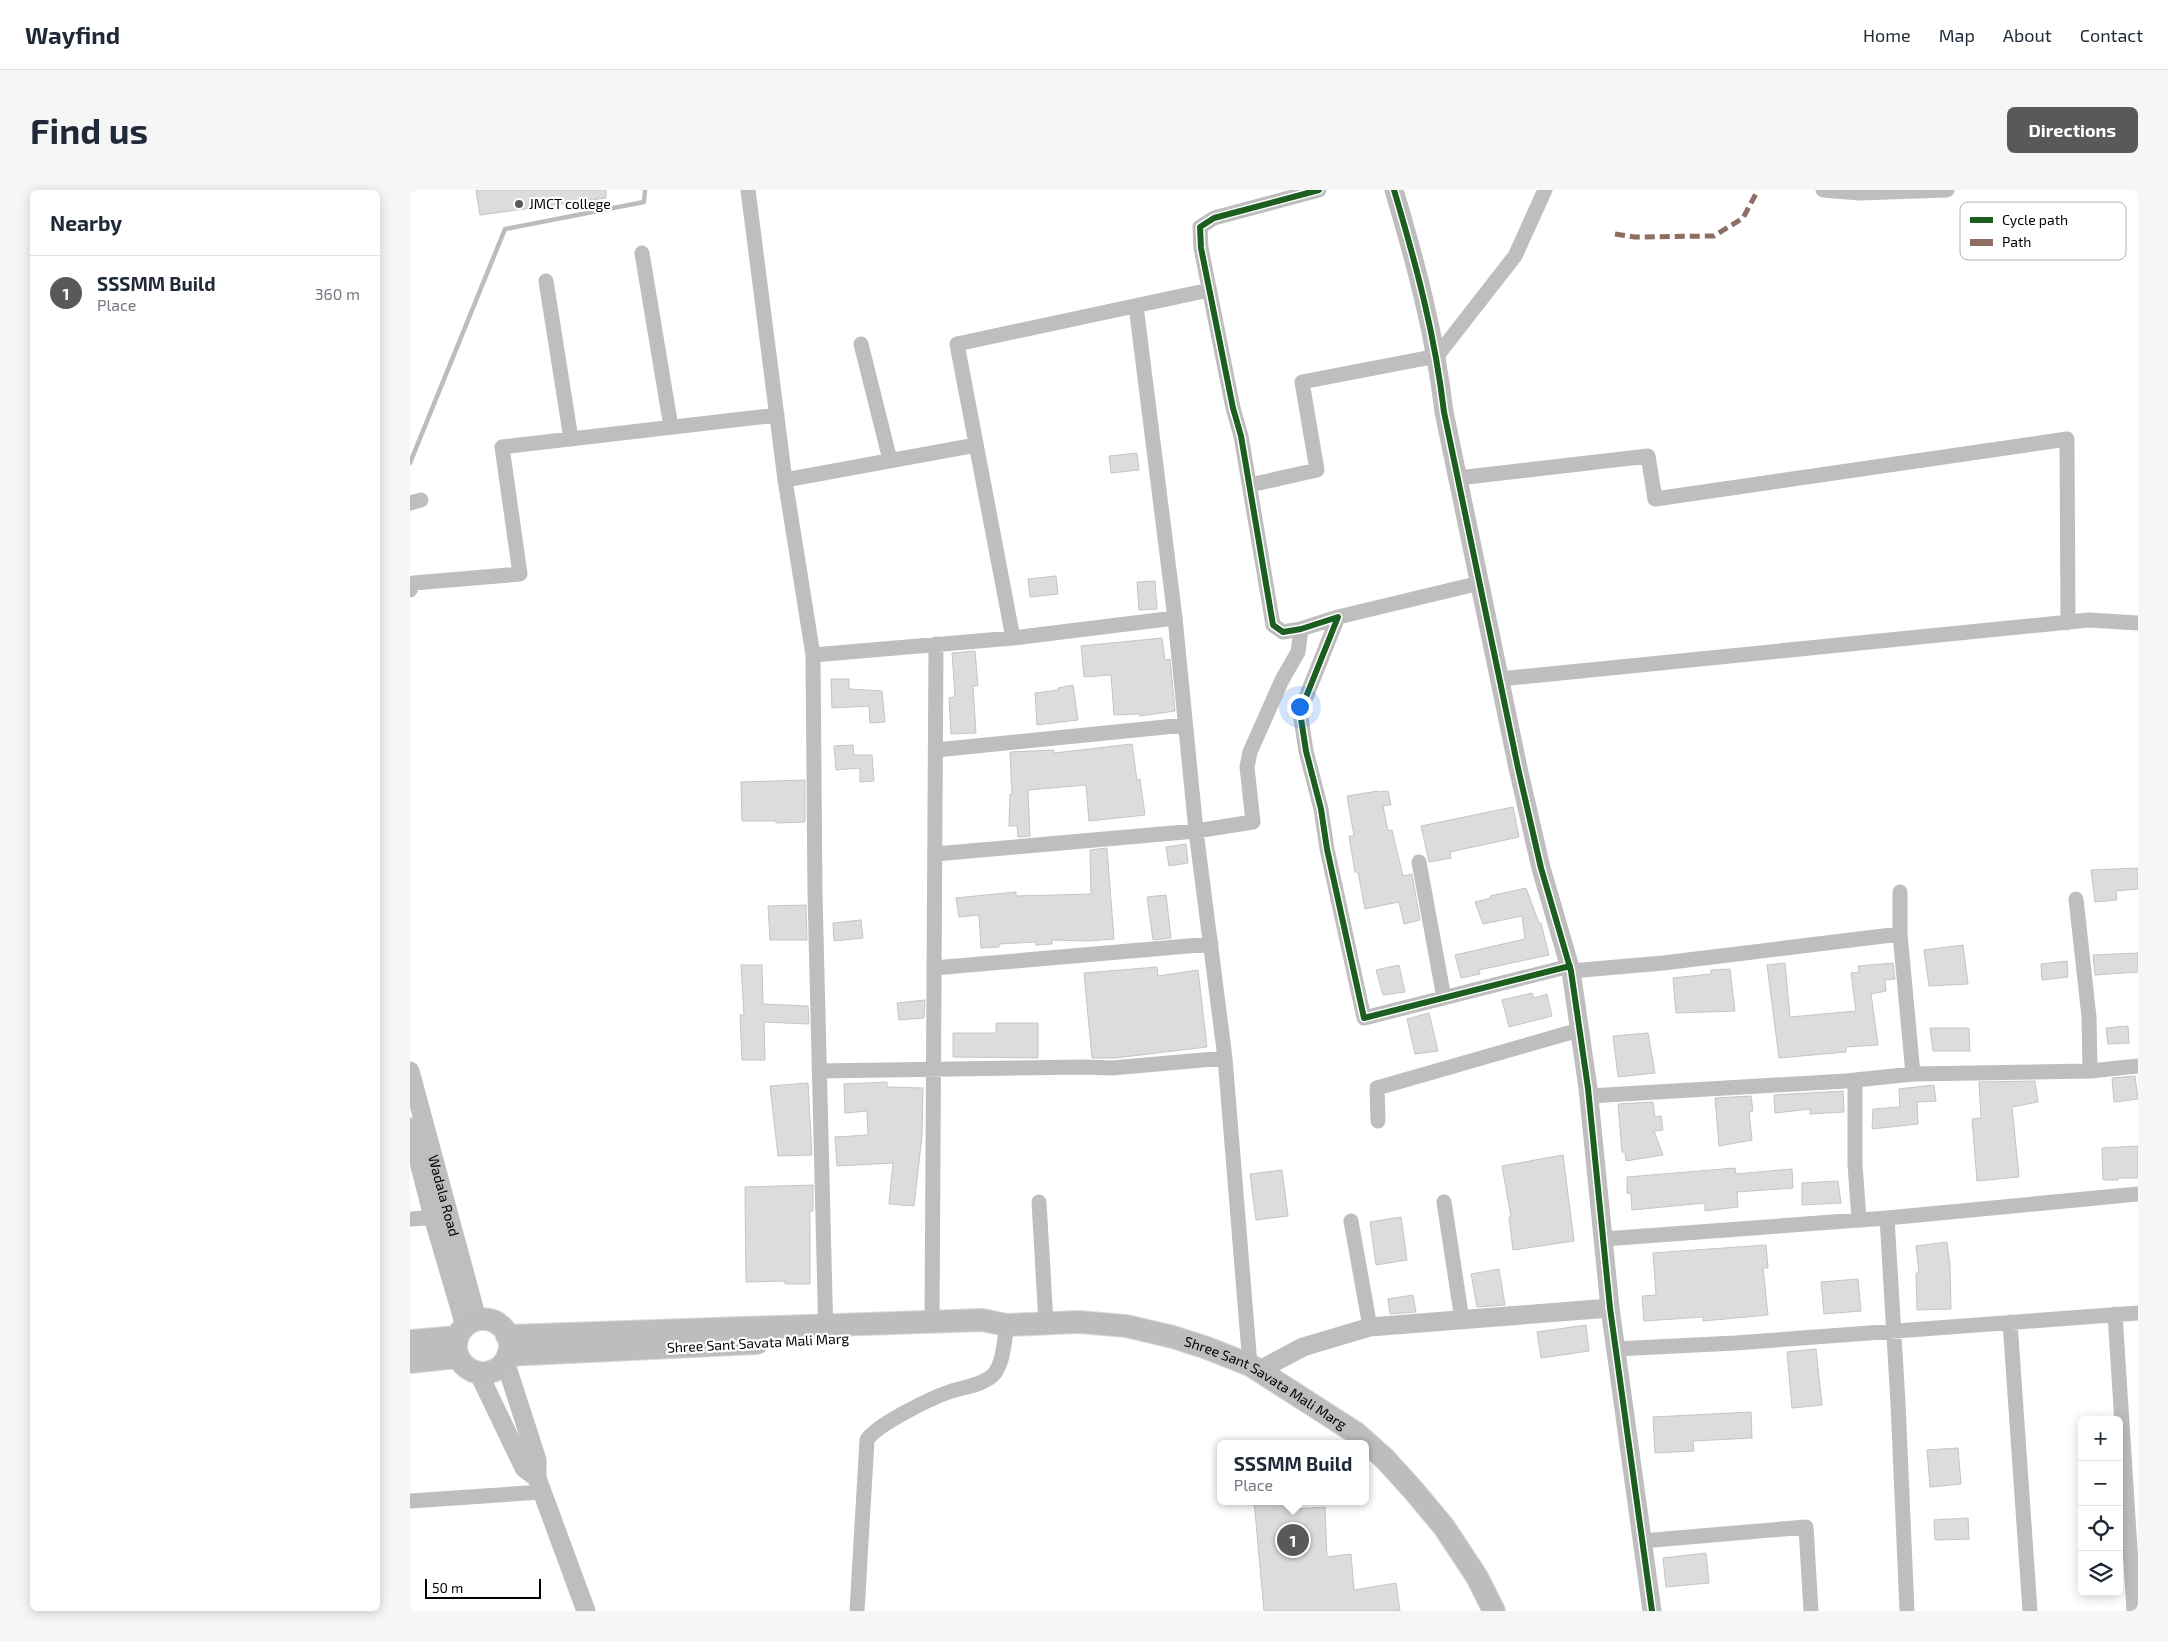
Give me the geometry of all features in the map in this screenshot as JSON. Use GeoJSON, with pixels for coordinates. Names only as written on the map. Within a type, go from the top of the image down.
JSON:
{"type":"FeatureCollection","features":[{"type":"Feature","properties":{"kind":"main road","name":"Shree Sant Savata Mali Marg"},"geometry":{"type":"LineString","coordinates":[[478,1372],[495,1370],[507,1350],[826,1332],[932,1322],[982,1320],[1007,1325]]}},
{"type":"Feature","properties":{"kind":"main road"},"geometry":{"type":"LineString","coordinates":[[410,1362],[495,1322],[503,1328],[507,1350]]}},
{"type":"Feature","properties":{"kind":"main road","name":"Shree Sant Savata Mali Marg"},"geometry":{"type":"LineString","coordinates":[[826,1332],[983,1332],[1007,1325],[1079,1322],[1126,1326],[1207,1348],[1254,1368],[1356,1433],[1364,1440]]}},
{"type":"Feature","properties":{"kind":"main road"},"geometry":{"type":"LineString","coordinates":[[410,1342],[464,1335]]}},
{"type":"Feature","properties":{"kind":"main road"},"geometry":{"type":"LineString","coordinates":[[464,1335],[470,1370],[478,1372]]}},
{"type":"Feature","properties":{"kind":"main road","name":"Shree Sant Savata Mali Marg"},"geometry":{"type":"LineString","coordinates":[[1369,1445],[1385,1459],[1444,1527],[1477,1578],[1494,1611]]}},
{"type":"Feature","properties":{"kind":"street"},"geometry":{"type":"LineString","coordinates":[[748,190],[785,480],[813,655],[819,1071],[826,1332]]}},
{"type":"Feature","properties":{"kind":"street"},"geometry":{"type":"LineString","coordinates":[[1319,190],[1214,218],[1200,227],[1201,248],[1250,485],[1273,625],[1283,632],[1301,629],[1338,617],[1480,584]]}},
{"type":"Feature","properties":{"kind":"street"},"geometry":{"type":"LineString","coordinates":[[1394,190],[1417,265],[1437,356],[1444,412],[1541,868],[1570,969],[1589,1096],[1615,1349],[1652,1611]]}},
{"type":"Feature","properties":{"kind":"street"},"geometry":{"type":"LineString","coordinates":[[1250,485],[1317,470],[1302,382],[1437,356],[1515,256],[1546,190]]}},
{"type":"Feature","properties":{"kind":"street"},"geometry":{"type":"LineString","coordinates":[[1823,190],[1860,192],[1947,190]]}},
{"type":"Feature","properties":{"kind":"street"},"geometry":{"type":"LineString","coordinates":[[642,253],[672,427]]}},
{"type":"Feature","properties":{"kind":"street"},"geometry":{"type":"LineString","coordinates":[[546,281],[571,439]]}},
{"type":"Feature","properties":{"kind":"street"},"geometry":{"type":"LineString","coordinates":[[1013,638],[957,344],[1209,290]]}},
{"type":"Feature","properties":{"kind":"street"},"geometry":{"type":"LineString","coordinates":[[1136,306],[1175,618],[1196,830],[1226,1058],[1254,1368],[1303,1348],[1370,1327],[1610,1308]]}},
{"type":"Feature","properties":{"kind":"street"},"geometry":{"type":"LineString","coordinates":[[861,344],[890,460]]}},
{"type":"Feature","properties":{"kind":"street"},"geometry":{"type":"LineString","coordinates":[[410,590],[414,583],[520,574],[502,447],[778,415]]}},
{"type":"Feature","properties":{"kind":"street"},"geometry":{"type":"LineString","coordinates":[[1458,478],[1648,456],[1655,498],[2067,439],[2068,623]]}},
{"type":"Feature","properties":{"kind":"street"},"geometry":{"type":"LineString","coordinates":[[785,480],[976,445]]}},
{"type":"Feature","properties":{"kind":"street"},"geometry":{"type":"LineString","coordinates":[[1338,617],[1300,712],[1306,751],[1321,809],[1327,849],[1364,1018],[1570,969],[1662,963],[1900,934]]}},
{"type":"Feature","properties":{"kind":"street"},"geometry":{"type":"LineString","coordinates":[[813,655],[1013,638],[1175,618]]}},
{"type":"Feature","properties":{"kind":"street"},"geometry":{"type":"LineString","coordinates":[[1500,679],[2089,620],[2138,623]]}},
{"type":"Feature","properties":{"kind":"street"},"geometry":{"type":"LineString","coordinates":[[935,854],[1196,830],[1253,822],[1247,767],[1248,759],[1282,680],[1298,652],[1301,629]]}},
{"type":"Feature","properties":{"kind":"street"},"geometry":{"type":"LineString","coordinates":[[932,1322],[936,644]]}},
{"type":"Feature","properties":{"kind":"street"},"geometry":{"type":"LineString","coordinates":[[936,750],[1185,725]]}},
{"type":"Feature","properties":{"kind":"street"},"geometry":{"type":"LineString","coordinates":[[1419,862],[1444,998]]}},
{"type":"Feature","properties":{"kind":"street"},"geometry":{"type":"LineString","coordinates":[[1900,892],[1900,934],[1913,1074]]}},
{"type":"Feature","properties":{"kind":"street"},"geometry":{"type":"LineString","coordinates":[[2076,899],[2089,1017],[2090,1071]]}},
{"type":"Feature","properties":{"kind":"street"},"geometry":{"type":"LineString","coordinates":[[934,968],[1211,944]]}},
{"type":"Feature","properties":{"kind":"street"},"geometry":{"type":"LineString","coordinates":[[1378,1121],[1377,1088],[1579,1030]]}},
{"type":"Feature","properties":{"kind":"street"},"geometry":{"type":"LineString","coordinates":[[819,1071],[1084,1066],[1112,1068],[1226,1058]]}},
{"type":"Feature","properties":{"kind":"street"},"geometry":{"type":"LineString","coordinates":[[1589,1096],[1855,1080],[1913,1074],[2090,1071],[2138,1066]]}},
{"type":"Feature","properties":{"kind":"street","name":"Wadala Road"},"geometry":{"type":"LineString","coordinates":[[410,1070],[464,1335]]}},
{"type":"Feature","properties":{"kind":"street"},"geometry":{"type":"LineString","coordinates":[[1855,1080],[1855,1164],[1859,1220]]}},
{"type":"Feature","properties":{"kind":"street","name":"Wadala Road"},"geometry":{"type":"LineString","coordinates":[[410,1126],[441,1217]]}},
{"type":"Feature","properties":{"kind":"street"},"geometry":{"type":"LineString","coordinates":[[1604,1239],[1887,1218],[2138,1194]]}},
{"type":"Feature","properties":{"kind":"street"},"geometry":{"type":"LineString","coordinates":[[1039,1202],[1046,1323]]}},
{"type":"Feature","properties":{"kind":"street"},"geometry":{"type":"LineString","coordinates":[[1444,1202],[1462,1320]]}},
{"type":"Feature","properties":{"kind":"street"},"geometry":{"type":"LineString","coordinates":[[410,1219],[441,1217]]}},
{"type":"Feature","properties":{"kind":"street"},"geometry":{"type":"LineString","coordinates":[[1887,1218],[1906,1611]]}},
{"type":"Feature","properties":{"kind":"street"},"geometry":{"type":"LineString","coordinates":[[1351,1221],[1370,1327]]}},
{"type":"Feature","properties":{"kind":"street"},"geometry":{"type":"LineString","coordinates":[[1615,1349],[1736,1343],[2138,1313]]}},
{"type":"Feature","properties":{"kind":"street"},"geometry":{"type":"LineString","coordinates":[[2115,1314],[2134,1611]]}},
{"type":"Feature","properties":{"kind":"street"},"geometry":{"type":"LineString","coordinates":[[2010,1322],[2030,1611]]}},
{"type":"Feature","properties":{"kind":"street"},"geometry":{"type":"LineString","coordinates":[[857,1611],[866,1440],[874,1432],[918,1406],[947,1392],[980,1383],[993,1375],[1000,1360],[1007,1325]]}},
{"type":"Feature","properties":{"kind":"street"},"geometry":{"type":"LineString","coordinates":[[507,1350],[537,1460],[539,1485],[586,1611]]}},
{"type":"Feature","properties":{"kind":"street"},"geometry":{"type":"LineString","coordinates":[[478,1372],[524,1468],[539,1485]]}},
{"type":"Feature","properties":{"kind":"street"},"geometry":{"type":"LineString","coordinates":[[410,1501],[539,1485]]}},
{"type":"Feature","properties":{"kind":"street"},"geometry":{"type":"LineString","coordinates":[[1642,1541],[1806,1527],[1811,1611]]}},
{"type":"Feature","properties":{"kind":"building","name":"JMCT college"},"geometry":{"type":"Polygon","coordinates":[[[476,190],[606,190],[606,198],[480,215],[476,190]]]}},
{"type":"Feature","properties":{"kind":"building"},"geometry":{"type":"Polygon","coordinates":[[[1137,453],[1139,470],[1111,473],[1109,456],[1137,453]]]}},
{"type":"Feature","properties":{"kind":"building"},"geometry":{"type":"Polygon","coordinates":[[[1056,576],[1058,594],[1030,597],[1028,579],[1056,576]]]}},
{"type":"Feature","properties":{"kind":"building"},"geometry":{"type":"Polygon","coordinates":[[[1155,581],[1157,609],[1139,610],[1137,582],[1155,581]]]}},
{"type":"Feature","properties":{"kind":"building"},"geometry":{"type":"Polygon","coordinates":[[[1162,638],[1165,660],[1170,659],[1175,711],[1140,716],[1139,714],[1114,715],[1111,675],[1084,677],[1081,646],[1162,638]]]}},
{"type":"Feature","properties":{"kind":"building"},"geometry":{"type":"Polygon","coordinates":[[[975,651],[978,686],[973,686],[976,733],[951,734],[949,698],[955,697],[952,653],[975,651]]]}},
{"type":"Feature","properties":{"kind":"building"},"geometry":{"type":"Polygon","coordinates":[[[831,679],[849,679],[849,689],[882,691],[885,722],[870,723],[869,706],[832,708],[831,679]]]}},
{"type":"Feature","properties":{"kind":"building"},"geometry":{"type":"Polygon","coordinates":[[[1073,685],[1078,720],[1037,725],[1035,693],[1058,690],[1058,688],[1073,685]]]}},
{"type":"Feature","properties":{"kind":"building"},"geometry":{"type":"Polygon","coordinates":[[[1132,744],[1137,780],[1140,779],[1145,815],[1089,821],[1086,785],[1028,790],[1030,836],[1018,837],[1017,826],[1009,826],[1010,794],[1012,794],[1010,752],[1054,750],[1054,753],[1132,744]]]}},
{"type":"Feature","properties":{"kind":"building"},"geometry":{"type":"Polygon","coordinates":[[[853,745],[854,755],[872,755],[874,781],[860,782],[860,768],[836,770],[834,746],[853,745]]]}},
{"type":"Feature","properties":{"kind":"building"},"geometry":{"type":"Polygon","coordinates":[[[805,780],[805,822],[742,821],[741,782],[805,780]]]}},
{"type":"Feature","properties":{"kind":"building"},"geometry":{"type":"Polygon","coordinates":[[[1388,791],[1391,805],[1383,806],[1388,831],[1392,830],[1403,876],[1412,874],[1420,920],[1404,924],[1399,902],[1365,909],[1358,872],[1355,872],[1349,836],[1354,836],[1347,796],[1388,791]]]}},
{"type":"Feature","properties":{"kind":"building"},"geometry":{"type":"Polygon","coordinates":[[[1513,807],[1519,837],[1450,852],[1451,858],[1429,862],[1421,826],[1513,807]]]}},
{"type":"Feature","properties":{"kind":"building"},"geometry":{"type":"Polygon","coordinates":[[[1186,844],[1188,863],[1169,866],[1166,847],[1186,844]]]}},
{"type":"Feature","properties":{"kind":"building"},"geometry":{"type":"Polygon","coordinates":[[[1107,848],[1114,939],[1089,941],[1052,940],[1052,944],[1036,945],[1036,942],[999,944],[999,947],[981,948],[979,915],[959,917],[956,898],[1016,892],[1016,896],[1091,894],[1090,850],[1107,848]]]}},
{"type":"Feature","properties":{"kind":"building"},"geometry":{"type":"Polygon","coordinates":[[[2138,868],[2138,889],[2116,891],[2117,900],[2095,902],[2091,870],[2138,868]]]}},
{"type":"Feature","properties":{"kind":"building"},"geometry":{"type":"Polygon","coordinates":[[[1526,888],[1539,923],[1541,923],[1549,955],[1479,970],[1480,974],[1461,978],[1455,955],[1525,939],[1522,916],[1483,924],[1475,902],[1491,898],[1490,896],[1526,888]]]}},
{"type":"Feature","properties":{"kind":"building"},"geometry":{"type":"Polygon","coordinates":[[[1166,895],[1171,938],[1153,940],[1147,897],[1166,895]]]}},
{"type":"Feature","properties":{"kind":"building"},"geometry":{"type":"Polygon","coordinates":[[[806,905],[807,940],[770,940],[768,906],[806,905]]]}},
{"type":"Feature","properties":{"kind":"building"},"geometry":{"type":"Polygon","coordinates":[[[861,920],[863,938],[834,941],[833,923],[861,920]]]}},
{"type":"Feature","properties":{"kind":"building"},"geometry":{"type":"Polygon","coordinates":[[[1963,945],[1968,984],[1929,986],[1924,950],[1963,945]]]}},
{"type":"Feature","properties":{"kind":"building"},"geometry":{"type":"Polygon","coordinates":[[[2138,953],[2138,972],[2095,975],[2093,955],[2138,953]]]}},
{"type":"Feature","properties":{"kind":"building"},"geometry":{"type":"Polygon","coordinates":[[[2067,961],[2068,977],[2042,980],[2041,964],[2067,961]]]}},
{"type":"Feature","properties":{"kind":"building"},"geometry":{"type":"Polygon","coordinates":[[[1785,963],[1790,1017],[1856,1011],[1851,973],[1859,972],[1858,966],[1893,963],[1895,979],[1885,980],[1886,991],[1871,994],[1878,1045],[1846,1047],[1846,1052],[1779,1058],[1767,965],[1785,963]]]}},
{"type":"Feature","properties":{"kind":"building"},"geometry":{"type":"Polygon","coordinates":[[[741,965],[762,965],[763,1004],[808,1006],[809,1024],[764,1022],[765,1060],[742,1060],[740,1015],[744,1015],[741,965]]]}},
{"type":"Feature","properties":{"kind":"building"},"geometry":{"type":"Polygon","coordinates":[[[1399,965],[1405,992],[1383,995],[1376,970],[1399,965]]]}},
{"type":"Feature","properties":{"kind":"building"},"geometry":{"type":"Polygon","coordinates":[[[1157,967],[1158,976],[1198,970],[1207,1047],[1115,1058],[1092,1058],[1084,973],[1157,967]]]}},
{"type":"Feature","properties":{"kind":"building"},"geometry":{"type":"Polygon","coordinates":[[[1730,969],[1735,1011],[1676,1013],[1673,978],[1711,974],[1711,970],[1730,969]]]}},
{"type":"Feature","properties":{"kind":"building"},"geometry":{"type":"Polygon","coordinates":[[[1532,993],[1534,998],[1547,994],[1552,1016],[1509,1027],[1502,1000],[1532,993]]]}},
{"type":"Feature","properties":{"kind":"building"},"geometry":{"type":"Polygon","coordinates":[[[925,1000],[924,1018],[899,1020],[897,1003],[925,1000]]]}},
{"type":"Feature","properties":{"kind":"building"},"geometry":{"type":"Polygon","coordinates":[[[1429,1013],[1438,1051],[1415,1054],[1407,1019],[1429,1013]]]}},
{"type":"Feature","properties":{"kind":"building"},"geometry":{"type":"Polygon","coordinates":[[[996,1023],[1038,1023],[1038,1058],[953,1057],[953,1033],[996,1033],[996,1023]]]}},
{"type":"Feature","properties":{"kind":"building"},"geometry":{"type":"Polygon","coordinates":[[[2128,1026],[2129,1043],[2108,1044],[2106,1028],[2128,1026]]]}},
{"type":"Feature","properties":{"kind":"building"},"geometry":{"type":"Polygon","coordinates":[[[1930,1028],[1969,1028],[1970,1051],[1933,1051],[1930,1028]]]}},
{"type":"Feature","properties":{"kind":"building"},"geometry":{"type":"Polygon","coordinates":[[[1648,1033],[1655,1073],[1618,1077],[1613,1036],[1648,1033]]]}},
{"type":"Feature","properties":{"kind":"building"},"geometry":{"type":"Polygon","coordinates":[[[2135,1076],[2138,1099],[2114,1102],[2112,1078],[2135,1076]]]}},
{"type":"Feature","properties":{"kind":"building"},"geometry":{"type":"Polygon","coordinates":[[[2035,1081],[2038,1102],[2012,1107],[2019,1177],[1977,1181],[1972,1119],[1981,1118],[1979,1082],[2035,1081]]]}},
{"type":"Feature","properties":{"kind":"building"},"geometry":{"type":"Polygon","coordinates":[[[887,1082],[887,1087],[923,1088],[922,1136],[914,1206],[889,1204],[893,1163],[837,1166],[835,1137],[868,1135],[867,1111],[845,1113],[844,1084],[887,1082]]]}},
{"type":"Feature","properties":{"kind":"building"},"geometry":{"type":"Polygon","coordinates":[[[808,1083],[812,1155],[778,1156],[770,1086],[808,1083]]]}},
{"type":"Feature","properties":{"kind":"building"},"geometry":{"type":"Polygon","coordinates":[[[1934,1085],[1936,1101],[1917,1102],[1918,1124],[1872,1129],[1873,1109],[1900,1107],[1899,1089],[1934,1085]]]}},
{"type":"Feature","properties":{"kind":"building"},"geometry":{"type":"Polygon","coordinates":[[[1843,1091],[1844,1112],[1810,1114],[1810,1109],[1775,1113],[1774,1095],[1843,1091]]]}},
{"type":"Feature","properties":{"kind":"building"},"geometry":{"type":"Polygon","coordinates":[[[1751,1096],[1753,1111],[1749,1112],[1752,1140],[1719,1146],[1715,1098],[1751,1096]]]}},
{"type":"Feature","properties":{"kind":"building"},"geometry":{"type":"Polygon","coordinates":[[[1653,1102],[1655,1117],[1661,1116],[1663,1130],[1654,1131],[1663,1155],[1626,1161],[1625,1152],[1622,1152],[1618,1104],[1653,1102]]]}},
{"type":"Feature","properties":{"kind":"building"},"geometry":{"type":"Polygon","coordinates":[[[2138,1146],[2138,1178],[2103,1180],[2102,1148],[2138,1146]]]}},
{"type":"Feature","properties":{"kind":"building"},"geometry":{"type":"Polygon","coordinates":[[[1563,1155],[1574,1241],[1513,1250],[1509,1217],[1511,1217],[1502,1166],[1563,1155]]]}},
{"type":"Feature","properties":{"kind":"building"},"geometry":{"type":"Polygon","coordinates":[[[1735,1168],[1736,1174],[1792,1169],[1793,1188],[1737,1192],[1738,1207],[1705,1211],[1705,1203],[1632,1210],[1631,1194],[1627,1193],[1627,1177],[1735,1168]]]}},
{"type":"Feature","properties":{"kind":"building"},"geometry":{"type":"Polygon","coordinates":[[[1282,1170],[1288,1216],[1256,1220],[1250,1174],[1282,1170]]]}},
{"type":"Feature","properties":{"kind":"building"},"geometry":{"type":"Polygon","coordinates":[[[1838,1181],[1841,1203],[1802,1205],[1802,1183],[1838,1181]]]}},
{"type":"Feature","properties":{"kind":"building"},"geometry":{"type":"Polygon","coordinates":[[[813,1185],[813,1211],[810,1211],[810,1284],[785,1284],[785,1281],[746,1282],[745,1187],[813,1185]]]}},
{"type":"Feature","properties":{"kind":"building"},"geometry":{"type":"Polygon","coordinates":[[[1401,1217],[1407,1260],[1376,1265],[1370,1222],[1401,1217]]]}},
{"type":"Feature","properties":{"kind":"building"},"geometry":{"type":"Polygon","coordinates":[[[1947,1242],[1950,1265],[1951,1309],[1917,1310],[1916,1273],[1919,1273],[1916,1246],[1947,1242]]]}},
{"type":"Feature","properties":{"kind":"building"},"geometry":{"type":"Polygon","coordinates":[[[1766,1245],[1768,1268],[1763,1268],[1768,1315],[1703,1321],[1703,1317],[1644,1321],[1642,1296],[1656,1295],[1653,1253],[1766,1245]]]}},
{"type":"Feature","properties":{"kind":"building"},"geometry":{"type":"Polygon","coordinates":[[[1499,1269],[1505,1305],[1477,1307],[1471,1274],[1499,1269]]]}},
{"type":"Feature","properties":{"kind":"building"},"geometry":{"type":"Polygon","coordinates":[[[1858,1279],[1861,1311],[1824,1314],[1821,1282],[1858,1279]]]}},
{"type":"Feature","properties":{"kind":"building"},"geometry":{"type":"Polygon","coordinates":[[[1413,1295],[1416,1312],[1390,1314],[1388,1299],[1413,1295]]]}},
{"type":"Feature","properties":{"kind":"building"},"geometry":{"type":"Polygon","coordinates":[[[1586,1325],[1589,1351],[1541,1358],[1537,1332],[1586,1325]]]}},
{"type":"Feature","properties":{"kind":"building"},"geometry":{"type":"Polygon","coordinates":[[[1816,1349],[1822,1405],[1792,1408],[1787,1352],[1816,1349]]]}},
{"type":"Feature","properties":{"kind":"building"},"geometry":{"type":"Polygon","coordinates":[[[1751,1412],[1752,1438],[1693,1441],[1694,1451],[1655,1453],[1653,1417],[1751,1412]]]}},
{"type":"Feature","properties":{"kind":"building"},"geometry":{"type":"Polygon","coordinates":[[[1958,1448],[1961,1484],[1930,1487],[1927,1450],[1958,1448]]]}},
{"type":"Feature","properties":{"kind":"building"},"geometry":{"type":"Polygon","coordinates":[[[1254,1505],[1296,1505],[1296,1509],[1325,1507],[1327,1557],[1351,1554],[1354,1590],[1396,1583],[1400,1611],[1264,1611],[1254,1505]]]}},
{"type":"Feature","properties":{"kind":"building"},"geometry":{"type":"Polygon","coordinates":[[[1968,1518],[1969,1539],[1935,1540],[1934,1520],[1968,1518]]]}},
{"type":"Feature","properties":{"kind":"building"},"geometry":{"type":"Polygon","coordinates":[[[1706,1553],[1709,1583],[1666,1587],[1663,1558],[1706,1553]]]}},
{"type":"Feature","properties":{"kind":"waterway"},"geometry":{"type":"LineString","coordinates":[[410,463],[505,229],[644,202],[645,190]]}},
{"type":"Feature","properties":{"kind":"marked path"},"geometry":{"type":"LineString","coordinates":[[1615,234],[1635,237],[1714,236],[1743,218],[1758,190]]}},
{"type":"Feature","properties":{"kind":"cycle path"},"geometry":{"type":"LineString","coordinates":[[1319,190],[1214,218],[1200,227],[1201,248],[1233,408],[1241,436],[1273,625],[1283,632],[1301,629],[1338,617],[1300,712],[1306,751],[1321,809],[1327,849],[1364,1018],[1570,966]]}},
{"type":"Feature","properties":{"kind":"cycle path"},"geometry":{"type":"LineString","coordinates":[[1394,190],[1430,327],[1444,412],[1518,768],[1541,868],[1571,971],[1588,1088],[1610,1308],[1652,1611]]}},
{"type":"Feature","properties":{"kind":"place","name":"JMCT college"},"geometry":{"type":"Point","coordinates":[519,204]}},
{"type":"Feature","properties":{"kind":"place","name":"SSSMM Build"},"geometry":{"type":"Point","coordinates":[1293,1540]}}]}
